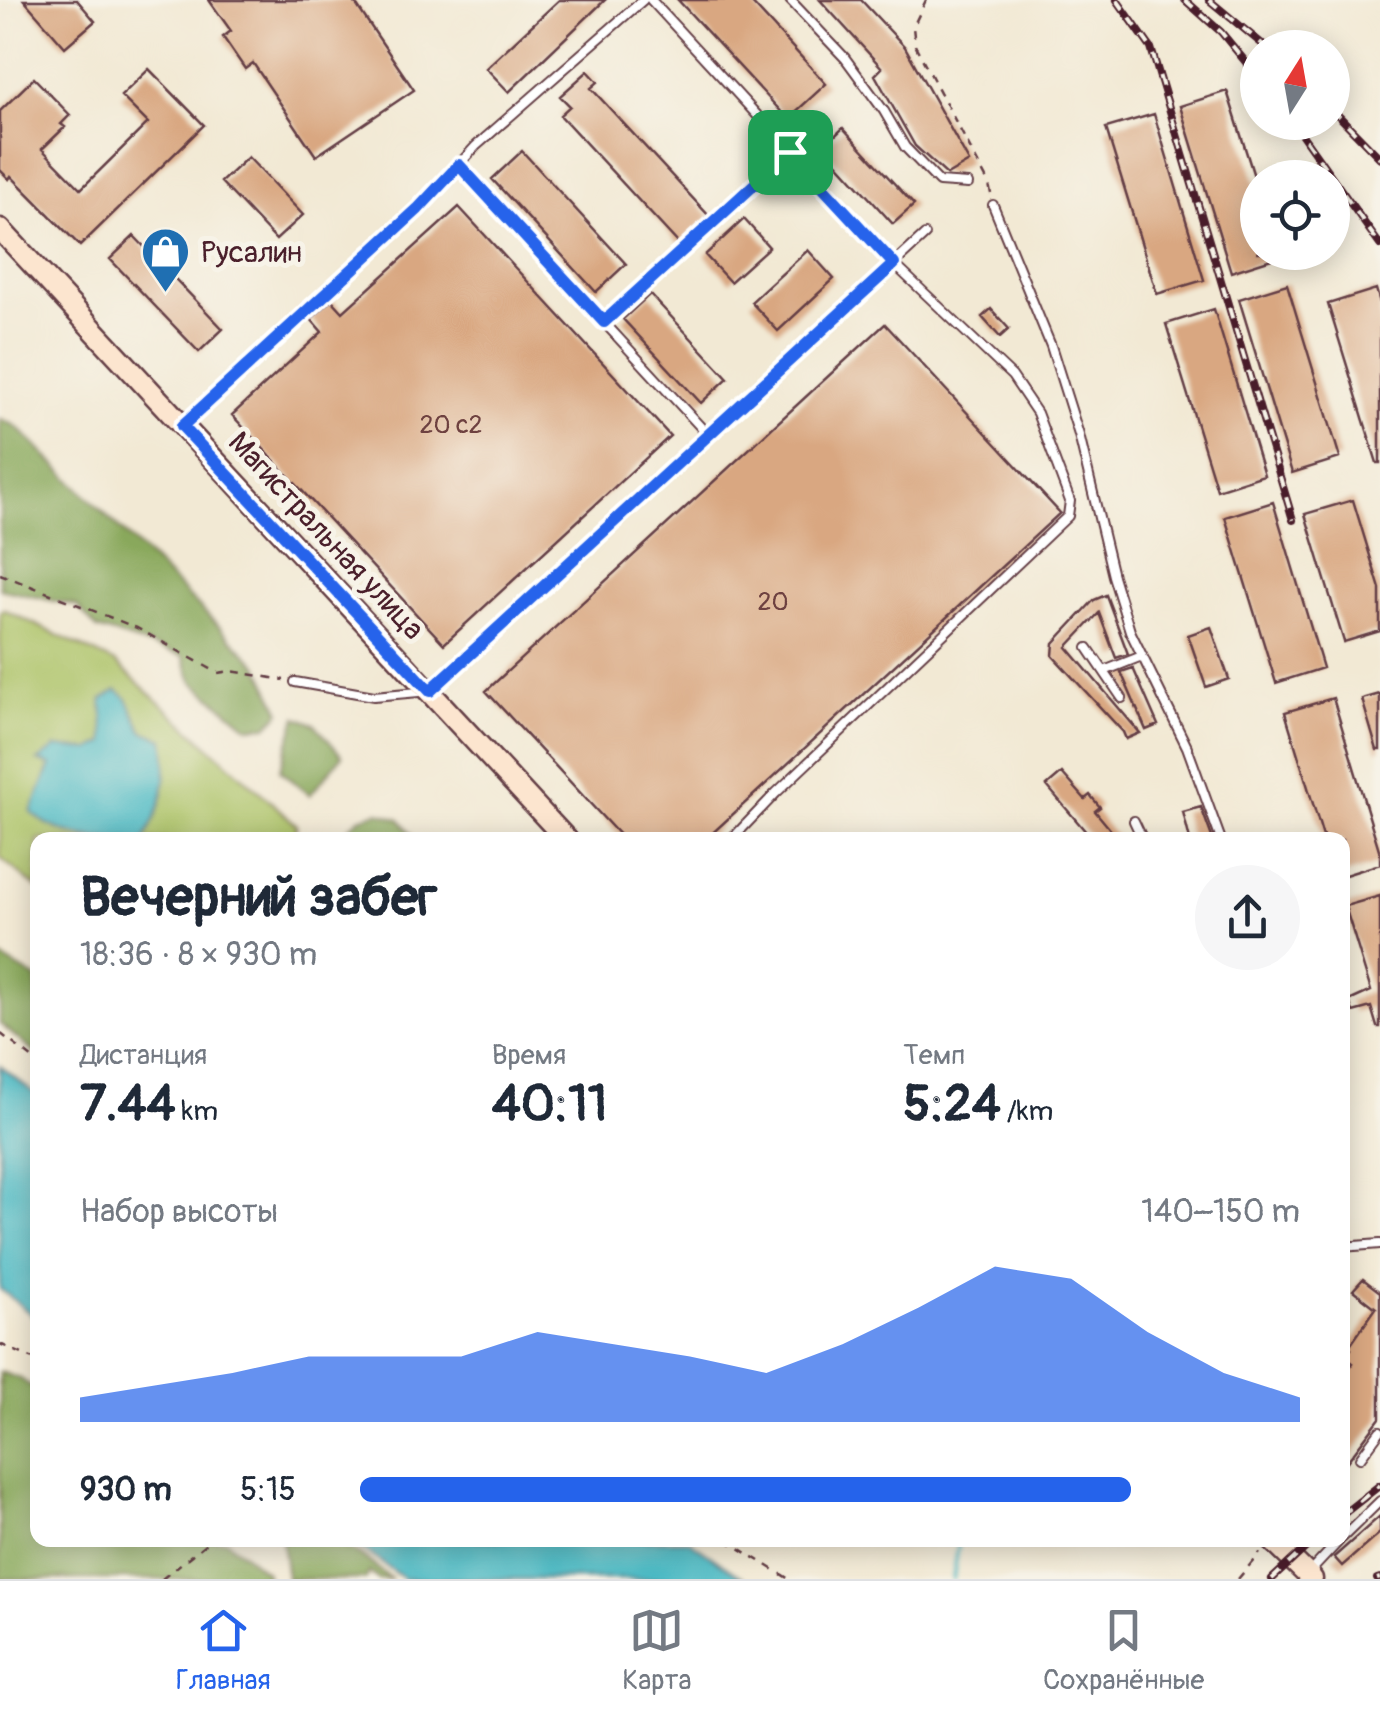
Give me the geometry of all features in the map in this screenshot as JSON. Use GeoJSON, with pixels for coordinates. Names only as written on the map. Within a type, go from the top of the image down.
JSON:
{"type":"FeatureCollection","features":[{"type":"Feature","properties":{"kind":"main road","name":"Магистральная улица"},"geometry":{"type":"LineString","coordinates":[[0,228],[560,832]]}},
{"type":"Feature","properties":{"kind":"main road"},"geometry":{"type":"LineString","coordinates":[[1266,1547],[1310,1577]]}},
{"type":"Feature","properties":{"kind":"lane"},"geometry":{"type":"LineString","coordinates":[[182,426],[418,209],[516,110],[647,0],[894,264],[999,363],[1026,394],[1037,413],[1071,509],[739,832]]}},
{"type":"Feature","properties":{"kind":"lane"},"geometry":{"type":"LineString","coordinates":[[790,0],[845,58],[912,155],[938,182],[968,184]]}},
{"type":"Feature","properties":{"kind":"lane"},"geometry":{"type":"LineString","coordinates":[[604,322],[818,126]]}},
{"type":"Feature","properties":{"kind":"lane"},"geometry":{"type":"LineString","coordinates":[[459,165],[708,435]]}},
{"type":"Feature","properties":{"kind":"lane"},"geometry":{"type":"LineString","coordinates":[[993,205],[1051,346],[1079,435],[1130,632],[1187,747],[1219,832]]}},
{"type":"Feature","properties":{"kind":"lane"},"geometry":{"type":"LineString","coordinates":[[296,682],[374,696],[430,691],[925,236]]}},
{"type":"Feature","properties":{"kind":"lane"},"geometry":{"type":"LineString","coordinates":[[1088,648],[1122,698]]}},
{"type":"Feature","properties":{"kind":"lane"},"geometry":{"type":"LineString","coordinates":[[1104,671],[1142,656]]}},
{"type":"Feature","properties":{"kind":"lane"},"geometry":{"type":"LineString","coordinates":[[1134,821],[1139,832]]}},
{"type":"Feature","properties":{"kind":"lane"},"geometry":{"type":"LineString","coordinates":[[1350,1246],[1380,1244]]}},
{"type":"Feature","properties":{"kind":"lane"},"geometry":{"type":"LineString","coordinates":[[1360,1458],[1380,1431]]}},
{"type":"Feature","properties":{"kind":"lane"},"geometry":{"type":"LineString","coordinates":[[1350,1531],[1380,1501]]}},
{"type":"Feature","properties":{"kind":"lane"},"geometry":{"type":"LineString","coordinates":[[1310,1577],[1335,1547]]}},
{"type":"Feature","properties":{"kind":"path"},"geometry":{"type":"LineString","coordinates":[[926,0],[914,28],[916,45],[989,184],[993,205]]}},
{"type":"Feature","properties":{"kind":"path"},"geometry":{"type":"LineString","coordinates":[[0,574],[138,628],[218,673],[253,674],[296,682]]}},
{"type":"Feature","properties":{"kind":"path"},"geometry":{"type":"LineString","coordinates":[[0,1034],[30,1056]]}},
{"type":"Feature","properties":{"kind":"path"},"geometry":{"type":"LineString","coordinates":[[0,1344],[30,1357]]}},
{"type":"Feature","properties":{"kind":"path"},"geometry":{"type":"LineString","coordinates":[[162,1579],[201,1547]]}},
{"type":"Feature","properties":{"kind":"path"},"geometry":{"type":"LineString","coordinates":[[737,1547],[789,1579]]}},
{"type":"Feature","properties":{"kind":"path"},"geometry":{"type":"LineString","coordinates":[[1238,1579],[1266,1547]]}},
{"type":"Feature","properties":{"kind":"green space"},"geometry":{"type":"Polygon","coordinates":[[[0,419],[16,426],[258,665],[281,712],[267,726],[248,727],[192,681],[183,656],[97,629],[77,606],[0,589],[0,419]]]}},
{"type":"Feature","properties":{"kind":"green space"},"geometry":{"type":"Polygon","coordinates":[[[3,609],[116,663],[297,825],[295,832],[30,832],[30,882],[0,858],[3,609]]]}},
{"type":"Feature","properties":{"kind":"green space"},"geometry":{"type":"Polygon","coordinates":[[[297,717],[315,724],[342,756],[310,795],[280,770],[297,717]]]}},
{"type":"Feature","properties":{"kind":"green space"},"geometry":{"type":"Polygon","coordinates":[[[378,812],[400,819],[410,832],[345,832],[359,818],[378,812]]]}},
{"type":"Feature","properties":{"kind":"green space"},"geometry":{"type":"Polygon","coordinates":[[[0,957],[30,975],[30,1049],[0,1024],[0,957]]]}},
{"type":"Feature","properties":{"kind":"green space"},"geometry":{"type":"Polygon","coordinates":[[[0,1372],[30,1386],[30,1547],[235,1547],[266,1572],[266,1579],[0,1579],[0,1372]]]}},
{"type":"Feature","properties":{"kind":"green space"},"geometry":{"type":"Polygon","coordinates":[[[283,1547],[345,1547],[391,1579],[378,1579],[369,1572],[366,1579],[287,1579],[283,1547]]]}},
{"type":"Feature","properties":{"kind":"water"},"geometry":{"type":"Polygon","coordinates":[[[117,690],[126,697],[143,731],[164,739],[163,791],[148,832],[67,832],[31,812],[51,765],[38,761],[56,747],[90,750],[105,743],[102,700],[117,690]]]}},
{"type":"Feature","properties":{"kind":"water"},"geometry":{"type":"Polygon","coordinates":[[[0,1066],[30,1090],[30,1313],[0,1289],[0,1066]]]}},
{"type":"Feature","properties":{"kind":"water"},"geometry":{"type":"Polygon","coordinates":[[[360,1547],[698,1547],[745,1579],[404,1579],[360,1547]]]}},
{"type":"Feature","properties":{"kind":"building"},"geometry":{"type":"Polygon","coordinates":[[[24,0],[77,0],[95,21],[65,47],[24,0]]]}},
{"type":"Feature","properties":{"kind":"building"},"geometry":{"type":"Polygon","coordinates":[[[209,0],[353,0],[414,90],[316,156],[253,63],[245,69],[223,37],[231,31],[209,0]]]}},
{"type":"Feature","properties":{"kind":"building"},"geometry":{"type":"Polygon","coordinates":[[[559,0],[605,0],[509,92],[486,68],[559,0]]]}},
{"type":"Feature","properties":{"kind":"building"},"geometry":{"type":"Polygon","coordinates":[[[678,0],[749,0],[826,84],[788,119],[678,0]]]}},
{"type":"Feature","properties":{"kind":"building"},"geometry":{"type":"Polygon","coordinates":[[[820,0],[861,0],[905,47],[969,162],[947,175],[915,146],[875,75],[882,68],[820,0]]]}},
{"type":"Feature","properties":{"kind":"building"},"geometry":{"type":"Polygon","coordinates":[[[149,69],[204,125],[80,246],[11,176],[9,179],[0,170],[0,111],[34,78],[70,115],[61,124],[65,127],[42,149],[81,189],[148,123],[121,96],[149,69]]]}},
{"type":"Feature","properties":{"kind":"building"},"geometry":{"type":"Polygon","coordinates":[[[588,71],[598,82],[591,88],[709,216],[679,244],[560,115],[570,106],[560,96],[588,71]]]}},
{"type":"Feature","properties":{"kind":"building"},"geometry":{"type":"Polygon","coordinates":[[[1227,91],[1249,160],[1240,160],[1240,269],[1231,272],[1180,106],[1227,91]]]}},
{"type":"Feature","properties":{"kind":"building"},"geometry":{"type":"Polygon","coordinates":[[[1154,114],[1204,280],[1157,294],[1106,128],[1154,114]]]}},
{"type":"Feature","properties":{"kind":"building"},"geometry":{"type":"Polygon","coordinates":[[[843,128],[914,205],[893,224],[823,147],[843,128]]]}},
{"type":"Feature","properties":{"kind":"building"},"geometry":{"type":"Polygon","coordinates":[[[522,151],[626,264],[596,292],[492,179],[522,151]]]}},
{"type":"Feature","properties":{"kind":"building"},"geometry":{"type":"Polygon","coordinates":[[[248,157],[303,215],[276,240],[221,182],[248,157]]]}},
{"type":"Feature","properties":{"kind":"building"},"geometry":{"type":"Polygon","coordinates":[[[459,207],[670,436],[444,644],[232,415],[322,332],[311,319],[332,300],[343,312],[459,207]]]}},
{"type":"Feature","properties":{"kind":"building"},"geometry":{"type":"Polygon","coordinates":[[[744,219],[769,247],[730,282],[705,255],[744,219]]]}},
{"type":"Feature","properties":{"kind":"building","name":"Русалин"},"geometry":{"type":"Polygon","coordinates":[[[134,236],[223,329],[199,352],[110,259],[134,236]]]}},
{"type":"Feature","properties":{"kind":"building"},"geometry":{"type":"Polygon","coordinates":[[[808,250],[834,279],[778,331],[751,302],[808,250]]]}},
{"type":"Feature","properties":{"kind":"building"},"geometry":{"type":"Polygon","coordinates":[[[1287,284],[1340,458],[1292,473],[1239,299],[1287,284]]]}},
{"type":"Feature","properties":{"kind":"building"},"geometry":{"type":"Polygon","coordinates":[[[1376,289],[1380,303],[1380,463],[1328,304],[1376,289]]]}},
{"type":"Feature","properties":{"kind":"building"},"geometry":{"type":"Polygon","coordinates":[[[650,294],[728,378],[701,403],[623,319],[650,294]]]}},
{"type":"Feature","properties":{"kind":"building"},"geometry":{"type":"Polygon","coordinates":[[[991,309],[1009,329],[1000,337],[982,317],[991,309]]]}},
{"type":"Feature","properties":{"kind":"building"},"geometry":{"type":"Polygon","coordinates":[[[1214,309],[1264,475],[1217,490],[1166,324],[1214,309]]]}},
{"type":"Feature","properties":{"kind":"building"},"geometry":{"type":"Polygon","coordinates":[[[885,324],[1060,513],[714,832],[617,832],[486,691],[885,324]]]}},
{"type":"Feature","properties":{"kind":"building"},"geometry":{"type":"Polygon","coordinates":[[[1353,500],[1380,589],[1380,631],[1344,642],[1305,514],[1353,500]]]}},
{"type":"Feature","properties":{"kind":"building"},"geometry":{"type":"Polygon","coordinates":[[[1273,502],[1323,668],[1276,683],[1225,517],[1273,502]]]}},
{"type":"Feature","properties":{"kind":"building"},"geometry":{"type":"Polygon","coordinates":[[[1106,595],[1128,654],[1116,658],[1099,613],[1067,647],[1140,733],[1126,739],[1053,656],[1054,643],[1094,600],[1106,595]]]}},
{"type":"Feature","properties":{"kind":"building"},"geometry":{"type":"Polygon","coordinates":[[[1211,627],[1229,679],[1206,687],[1188,635],[1211,627]]]}},
{"type":"Feature","properties":{"kind":"building"},"geometry":{"type":"Polygon","coordinates":[[[1133,668],[1158,725],[1146,730],[1121,672],[1133,668]]]}},
{"type":"Feature","properties":{"kind":"building"},"geometry":{"type":"Polygon","coordinates":[[[1380,694],[1380,750],[1377,750],[1362,699],[1380,694]]]}},
{"type":"Feature","properties":{"kind":"building"},"geometry":{"type":"Polygon","coordinates":[[[1333,698],[1380,864],[1350,873],[1350,832],[1322,832],[1285,712],[1333,698]]]}},
{"type":"Feature","properties":{"kind":"building"},"geometry":{"type":"Polygon","coordinates":[[[1062,773],[1085,799],[1090,795],[1100,807],[1095,811],[1112,832],[1086,832],[1047,786],[1062,773]]]}},
{"type":"Feature","properties":{"kind":"building"},"geometry":{"type":"Polygon","coordinates":[[[1201,807],[1210,832],[1188,832],[1183,812],[1201,807]]]}},
{"type":"Feature","properties":{"kind":"building"},"geometry":{"type":"Polygon","coordinates":[[[1380,896],[1380,1027],[1371,1007],[1353,1012],[1350,1004],[1371,991],[1350,922],[1350,905],[1380,896]]]}},
{"type":"Feature","properties":{"kind":"building"},"geometry":{"type":"Polygon","coordinates":[[[1363,1279],[1380,1292],[1380,1418],[1350,1457],[1350,1346],[1376,1308],[1353,1290],[1363,1279]]]}},
{"type":"Feature","properties":{"kind":"building"},"geometry":{"type":"Polygon","coordinates":[[[1380,1516],[1380,1533],[1342,1566],[1334,1557],[1350,1547],[1380,1516]]]}},
{"type":"Feature","properties":{"kind":"waterway"},"geometry":{"type":"LineString","coordinates":[[953,1579],[958,1547]]}},
{"type":"Feature","properties":{"kind":"railway"},"geometry":{"type":"LineString","coordinates":[[1117,0],[1151,48],[1293,520]]}},
{"type":"Feature","properties":{"kind":"railway"},"geometry":{"type":"LineString","coordinates":[[1185,0],[1240,55]]}},
{"type":"Feature","properties":{"kind":"railway"},"geometry":{"type":"LineString","coordinates":[[1209,0],[1245,30]]}},
{"type":"Feature","properties":{"kind":"railway"},"geometry":{"type":"LineString","coordinates":[[1350,127],[1380,158]]}},
{"type":"Feature","properties":{"kind":"railway"},"geometry":{"type":"LineString","coordinates":[[1306,140],[1380,245]]}},
{"type":"Feature","properties":{"kind":"railway"},"geometry":{"type":"LineString","coordinates":[[1350,1509],[1380,1485]]}},
{"type":"Feature","properties":{"kind":"railway"},"geometry":{"type":"LineString","coordinates":[[1272,1579],[1306,1547]]}},
{"type":"Feature","properties":{"kind":"place","name":"Русалин"},"geometry":{"type":"Point","coordinates":[166,294]}},
{"type":"Feature","properties":{"kind":"route"},"geometry":{"type":"LineString","coordinates":[[790,152],[894,264],[430,691],[182,426],[418,209],[459,165],[604,322],[790,152]]}}]}
